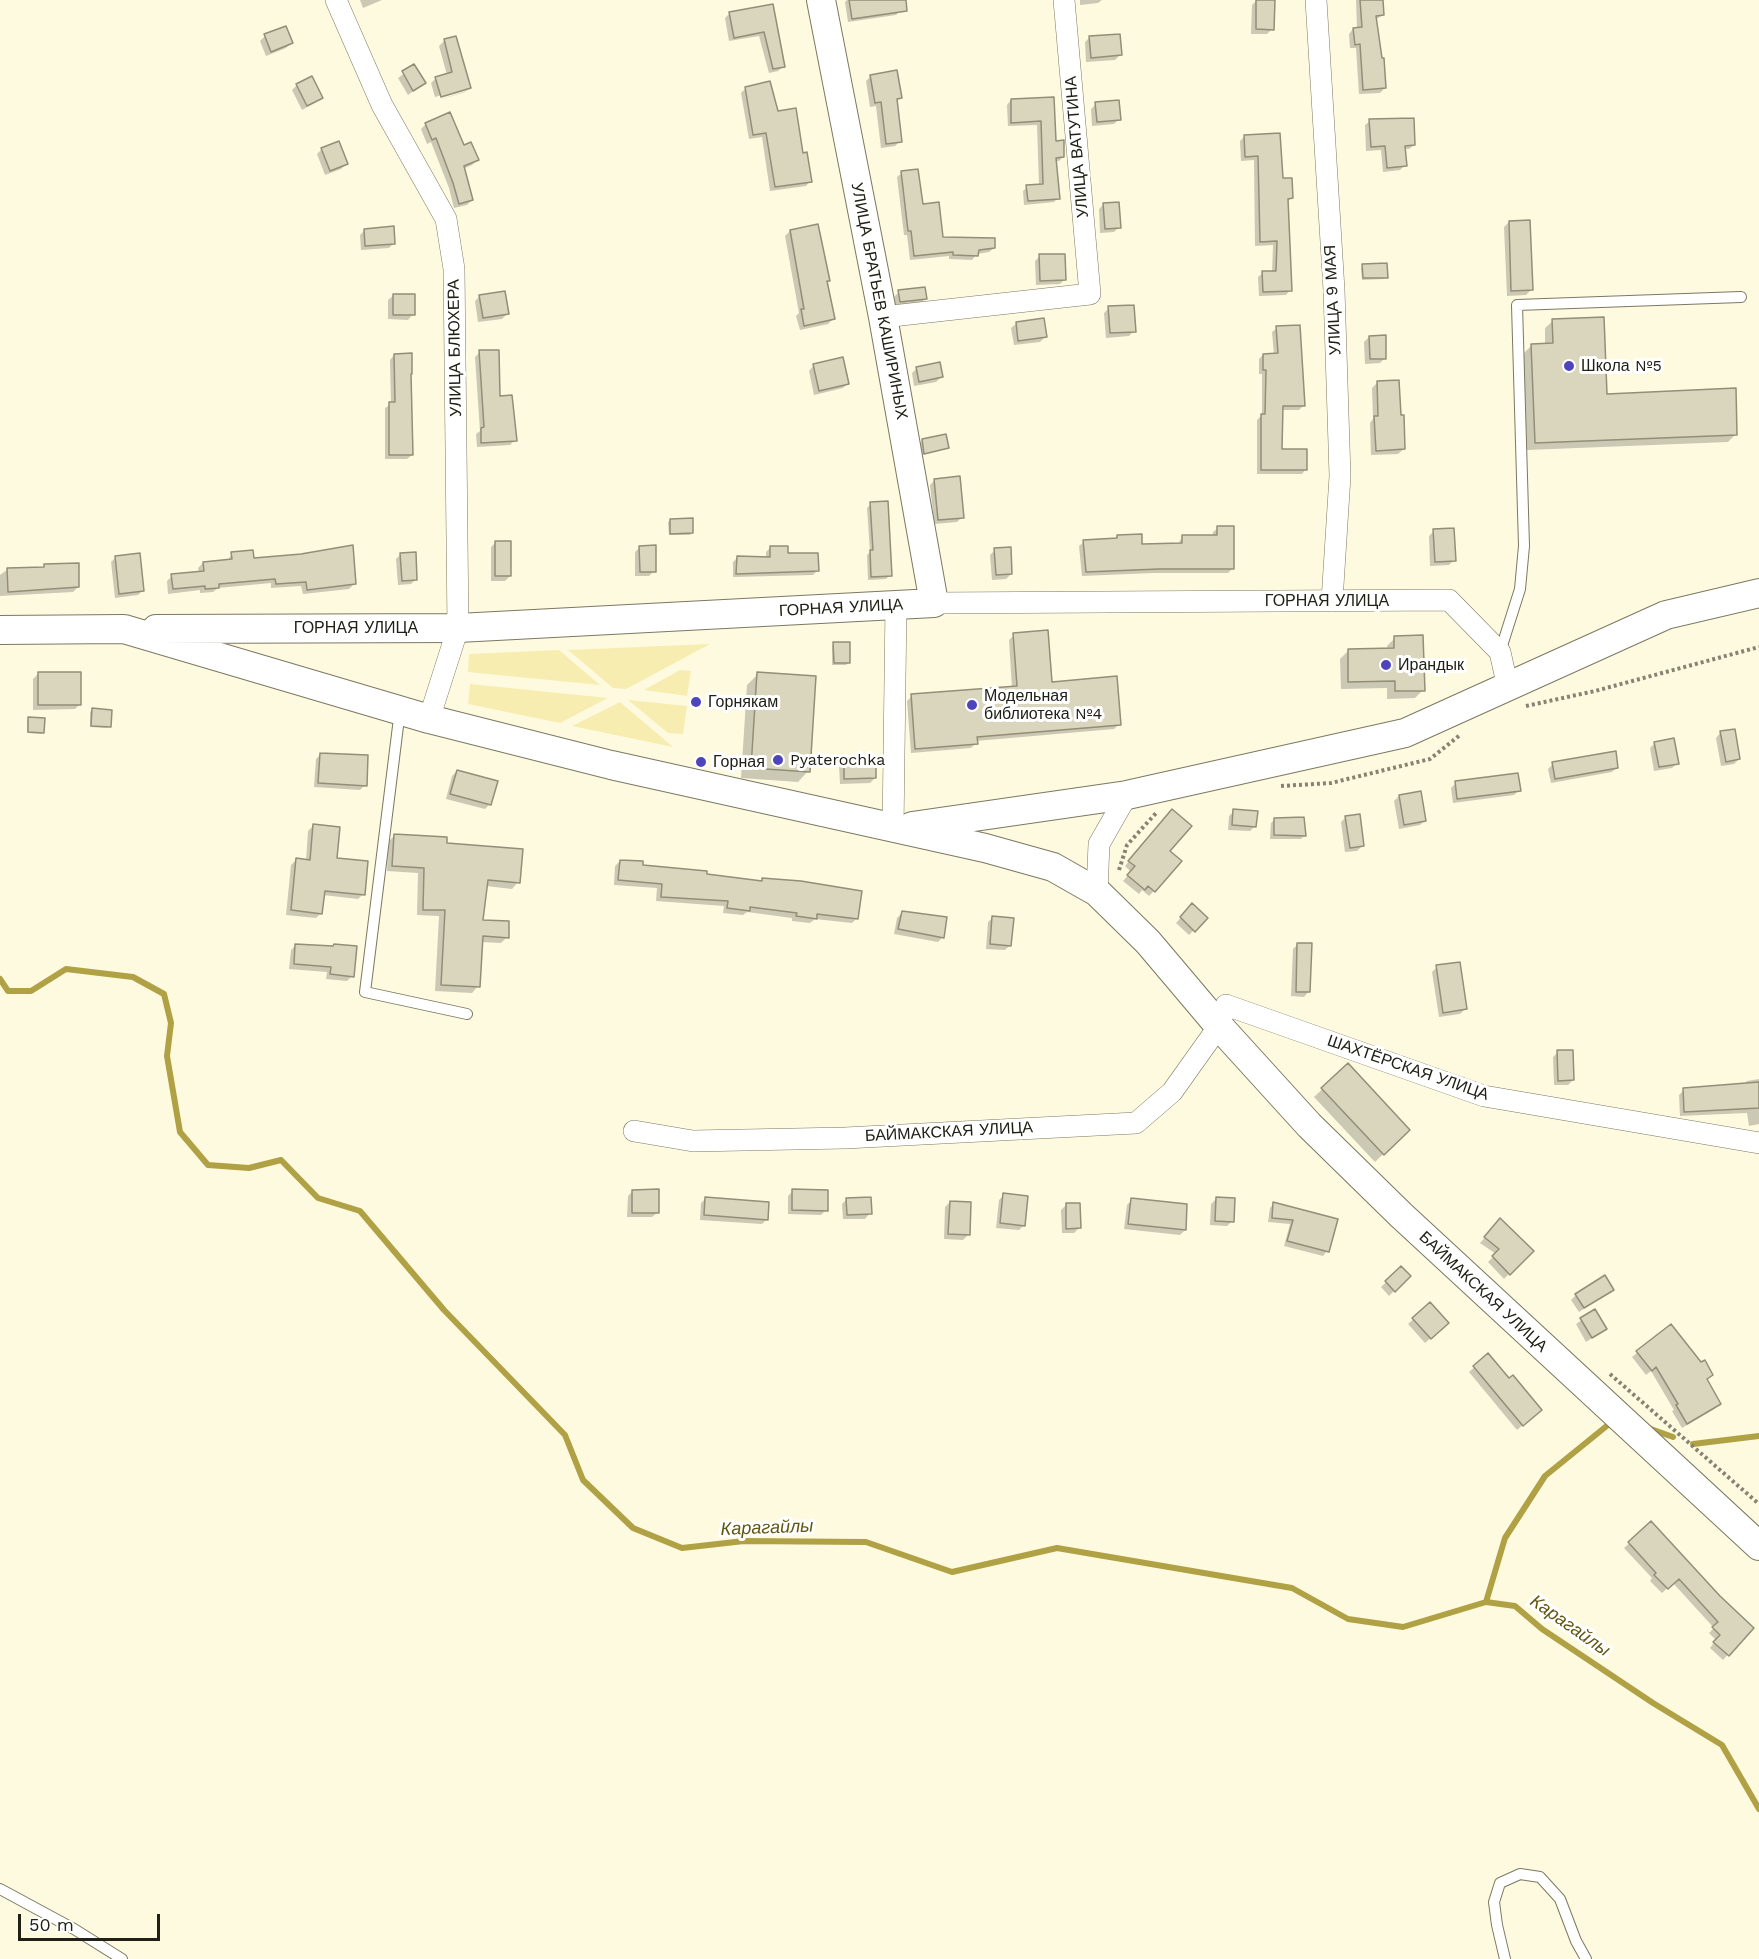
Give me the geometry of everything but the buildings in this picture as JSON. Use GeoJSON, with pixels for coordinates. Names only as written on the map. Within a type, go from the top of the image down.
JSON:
{"type":"FeatureCollection","features":[{"type":"Feature","properties":{"kind":"street","name":"УЛИЦА БЛЮХЕРА"},"geometry":{"type":"LineString","coordinates":[[336,0],[382,105],[446,219],[454,269],[458,628],[429,718]]}},
{"type":"Feature","properties":{"kind":"street","name":"УЛИЦА БРАТЬЕВ КАШИРИНЫХ"},"geometry":{"type":"LineString","coordinates":[[821,0],[883,317],[934,603]]}},
{"type":"Feature","properties":{"kind":"street","name":"УЛИЦА ВАТУТИНА"},"geometry":{"type":"LineString","coordinates":[[883,317],[1090,294],[1064,0]]}},
{"type":"Feature","properties":{"kind":"street","name":"УЛИЦА 9 МАЯ"},"geometry":{"type":"LineString","coordinates":[[1316,0],[1334,290],[1340,476],[1332,601]]}},
{"type":"Feature","properties":{"kind":"street","name":"ГОРНАЯ УЛИЦА"},"geometry":{"type":"LineString","coordinates":[[124,629],[429,718],[611,765],[893,829],[1127,795],[1406,733],[1513,698],[1666,615],[1759,593]]}},
{"type":"Feature","properties":{"kind":"street","name":"ГОРНАЯ УЛИЦА"},"geometry":{"type":"LineString","coordinates":[[0,630],[458,628],[934,603],[1449,600],[1500,652]]}},
{"type":"Feature","properties":{"kind":"street"},"geometry":{"type":"LineString","coordinates":[[893,829],[896,605]]}},
{"type":"Feature","properties":{"kind":"street"},"geometry":{"type":"LineString","coordinates":[[1500,652],[1513,698]]}},
{"type":"Feature","properties":{"kind":"street"},"geometry":{"type":"LineString","coordinates":[[1107,885],[1099,844],[1127,795]]}},
{"type":"Feature","properties":{"kind":"street","name":"БАЙМАКСКАЯ УЛИЦА"},"geometry":{"type":"LineString","coordinates":[[893,829],[985,848],[1107,885],[1148,942],[1219,1026],[1309,1125],[1401,1215],[1598,1380],[1638,1436],[1759,1546]]}},
{"type":"Feature","properties":{"kind":"street","name":"ШАХТЁРСКАЯ УЛИЦА"},"geometry":{"type":"LineString","coordinates":[[1219,1026],[1226,1005],[1484,1096],[1759,1143]]}},
{"type":"Feature","properties":{"kind":"street","name":"БАЙМАКСКАЯ УЛИЦА"},"geometry":{"type":"LineString","coordinates":[[634,1131],[705,1141],[844,1138],[1136,1123],[1172,1092],[1219,1026]]}},
{"type":"Feature","properties":{"kind":"lane"},"geometry":{"type":"LineString","coordinates":[[1500,652],[1520,589],[1524,546],[1517,305],[1741,297]]}},
{"type":"Feature","properties":{"kind":"lane"},"geometry":{"type":"LineString","coordinates":[[400,710],[365,992],[467,1014]]}},
{"type":"Feature","properties":{"kind":"lane"},"geometry":{"type":"LineString","coordinates":[[1505,1959],[1494,1902],[1500,1883],[1520,1874],[1540,1877],[1560,1899],[1576,1941],[1586,1959]]}},
{"type":"Feature","properties":{"kind":"lane"},"geometry":{"type":"LineString","coordinates":[[0,1889],[74,1929],[122,1959]]}},
{"type":"Feature","properties":{"kind":"path"},"geometry":{"type":"LineString","coordinates":[[1513,698],[1595,690],[1759,647]]}},
{"type":"Feature","properties":{"kind":"path"},"geometry":{"type":"LineString","coordinates":[[1277,787],[1331,783],[1430,759],[1467,730]]}},
{"type":"Feature","properties":{"kind":"path"},"geometry":{"type":"LineString","coordinates":[[1107,885],[1127,845],[1163,806]]}},
{"type":"Feature","properties":{"kind":"path"},"geometry":{"type":"LineString","coordinates":[[1598,1380],[1759,1504]]}},
{"type":"Feature","properties":{"kind":"shaded area"},"geometry":{"type":"Polygon","coordinates":[[[710,644],[626,689],[613,688],[568,650],[710,644]]]}},
{"type":"Feature","properties":{"kind":"shaded area"},"geometry":{"type":"Polygon","coordinates":[[[559,650],[600,685],[468,672],[469,654],[559,650]]]}},
{"type":"Feature","properties":{"kind":"shaded area"},"geometry":{"type":"Polygon","coordinates":[[[680,670],[691,671],[687,696],[644,690],[680,670]]]}},
{"type":"Feature","properties":{"kind":"shaded area"},"geometry":{"type":"Polygon","coordinates":[[[470,684],[608,698],[560,723],[468,704],[470,684]]]}},
{"type":"Feature","properties":{"kind":"shaded area"},"geometry":{"type":"Polygon","coordinates":[[[628,700],[687,706],[683,734],[668,733],[628,700]]]}},
{"type":"Feature","properties":{"kind":"shaded area"},"geometry":{"type":"Polygon","coordinates":[[[620,702],[673,747],[572,726],[620,702]]]}},
{"type":"Feature","properties":{"kind":"waterway","name":"Карагайлы"},"geometry":{"type":"LineString","coordinates":[[0,979],[8,991],[31,991],[66,969],[133,977],[164,994],[171,1023],[167,1056],[180,1132],[208,1165],[249,1168],[281,1160],[318,1198],[360,1211],[444,1310],[565,1435],[583,1480],[633,1528],[682,1548],[744,1541],[866,1542],[952,1572],[1057,1548],[1292,1588],[1348,1619],[1403,1627],[1486,1602],[1515,1606],[1542,1629],[1653,1703],[1722,1745],[1759,1809]]}},
{"type":"Feature","properties":{"kind":"waterway"},"geometry":{"type":"LineString","coordinates":[[1486,1602],[1505,1538],[1545,1476],[1614,1420]]}},
{"type":"Feature","properties":{"kind":"waterway"},"geometry":{"type":"LineString","coordinates":[[1648,1428],[1673,1437]]}},
{"type":"Feature","properties":{"kind":"waterway"},"geometry":{"type":"LineString","coordinates":[[1693,1444],[1759,1436]]}},
{"type":"Feature","properties":{"kind":"place","name":"Школа №5"},"geometry":{"type":"Point","coordinates":[1569,366]}},
{"type":"Feature","properties":{"kind":"place","name":"Ирандык"},"geometry":{"type":"Point","coordinates":[1386,665]}},
{"type":"Feature","properties":{"kind":"place","name":"Горнякам"},"geometry":{"type":"Point","coordinates":[696,702]}},
{"type":"Feature","properties":{"kind":"place","name":"Модельная библиотека №4"},"geometry":{"type":"Point","coordinates":[972,705]}},
{"type":"Feature","properties":{"kind":"place","name":"Pyaterochka"},"geometry":{"type":"Point","coordinates":[778,760]}},
{"type":"Feature","properties":{"kind":"place","name":"Горная"},"geometry":{"type":"Point","coordinates":[701,762]}}]}
